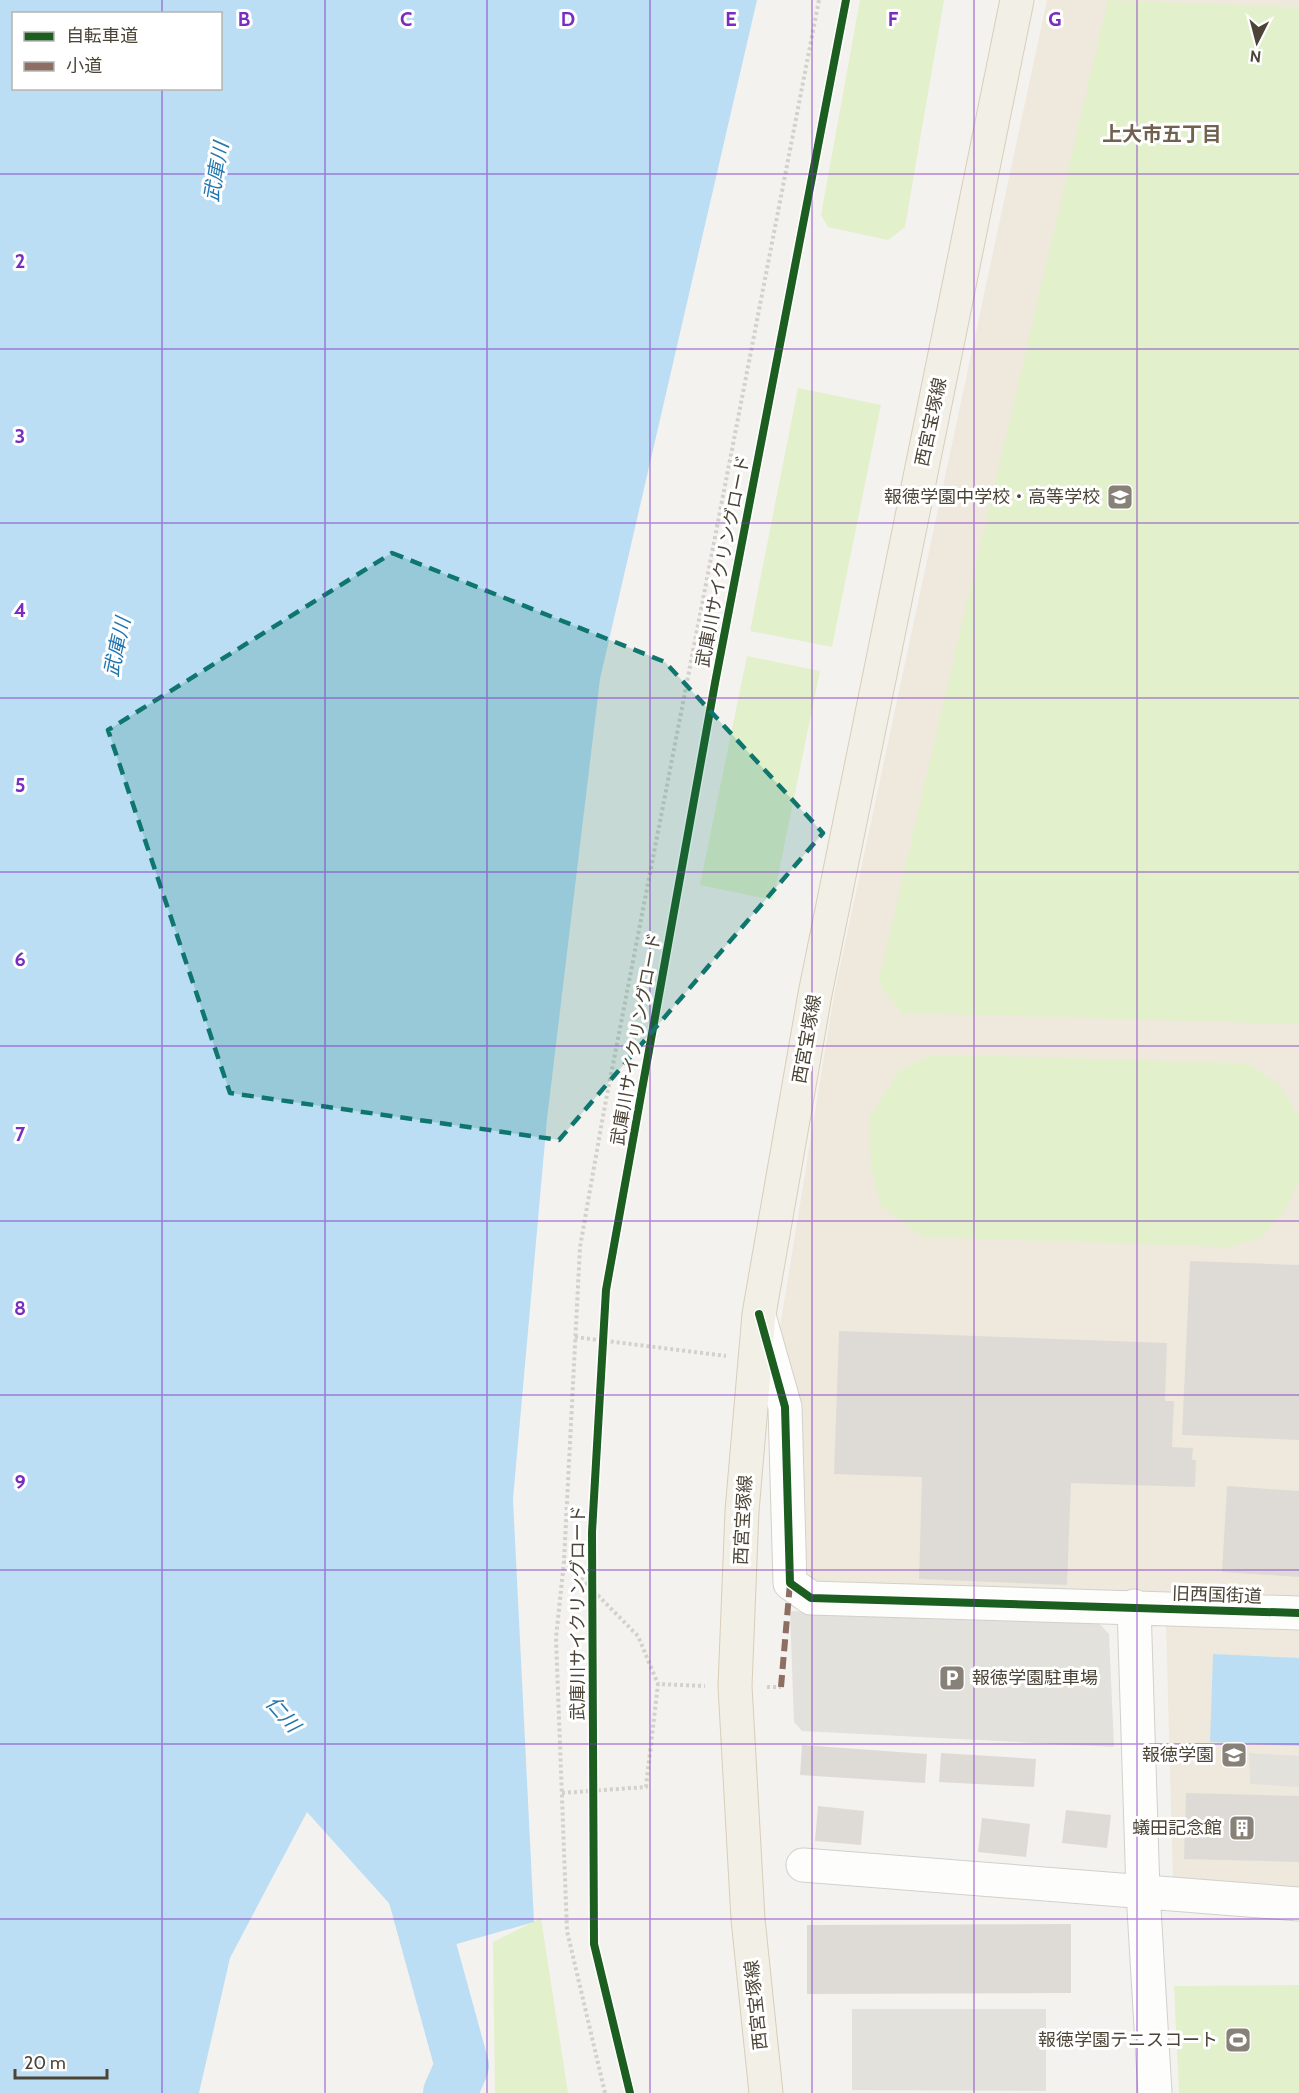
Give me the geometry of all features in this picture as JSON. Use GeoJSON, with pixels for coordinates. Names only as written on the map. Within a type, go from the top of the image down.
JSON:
{"type":"FeatureCollection","features":[{"type":"Feature","properties":{"kind":"main road","name":"西宮宝塚線"},"geometry":{"type":"LineString","coordinates":[[766,2093],[748,1919],[735,1686],[742,1511],[759,1314],[815,994],[1017,0]]}},
{"type":"Feature","properties":{"kind":"street","name":"旧西国街道"},"geometry":{"type":"LineString","coordinates":[[759,1314],[785,1407],[790,1583],[811,1598],[1134,1606],[1299,1613]]}},
{"type":"Feature","properties":{"kind":"street"},"geometry":{"type":"LineString","coordinates":[[1134,1606],[1143,1892],[1155,2093]]}},
{"type":"Feature","properties":{"kind":"street"},"geometry":{"type":"LineString","coordinates":[[802,1865],[1299,1904]]}},
{"type":"Feature","properties":{"kind":"path"},"geometry":{"type":"LineString","coordinates":[[605,2093],[567,1931],[556,1638],[564,1561],[580,1247],[603,1116],[819,0]]}},
{"type":"Feature","properties":{"kind":"path"},"geometry":{"type":"LineString","coordinates":[[602,1353],[604,1330]]}},
{"type":"Feature","properties":{"kind":"path"},"geometry":{"type":"LineString","coordinates":[[574,1337],[706,1354]]}},
{"type":"Feature","properties":{"kind":"path"},"geometry":{"type":"LineString","coordinates":[[562,1793],[646,1787],[658,1684],[638,1636],[564,1561]]}},
{"type":"Feature","properties":{"kind":"path"},"geometry":{"type":"LineString","coordinates":[[658,1684],[689,1685]]}},
{"type":"Feature","properties":{"kind":"path"},"geometry":{"type":"LineString","coordinates":[[593,1779],[593,1803]]}},
{"type":"Feature","properties":{"kind":"highlighted area"},"geometry":{"type":"Polygon","coordinates":[[[392,553],[665,662],[823,833],[559,1140],[230,1093],[108,730],[392,553]]]}},
{"type":"Feature","properties":{"kind":"shaded area","name":"報徳学園中学校・高等学校"},"geometry":{"type":"Polygon","coordinates":[[[1047,0],[1299,0],[1299,1604],[817,1588],[802,1559],[799,1413],[780,1327],[834,995],[1047,0]]]}},
{"type":"Feature","properties":{"kind":"shaded area","name":"報徳学園駐車場"},"geometry":{"type":"Polygon","coordinates":[[[790,1611],[1097,1621],[1109,1634],[1114,1747],[802,1731],[794,1722],[790,1611]]]}},
{"type":"Feature","properties":{"kind":"shaded area","name":"報徳学園"},"geometry":{"type":"Polygon","coordinates":[[[1166,1626],[1299,1630],[1299,1888],[1173,1880],[1166,1626]]]}},
{"type":"Feature","properties":{"kind":"shaded area"},"geometry":{"type":"Polygon","coordinates":[[[1249,1753],[1299,1756],[1299,1787],[1250,1784],[1249,1753]]]}},
{"type":"Feature","properties":{"kind":"shaded area"},"geometry":{"type":"Polygon","coordinates":[[[852,2009],[1046,2009],[1046,2091],[852,2090],[852,2009]]]}},
{"type":"Feature","properties":{"kind":"green space"},"geometry":{"type":"Polygon","coordinates":[[[860,0],[944,0],[905,227],[888,240],[828,227],[821,215],[860,0]]]}},
{"type":"Feature","properties":{"kind":"green space"},"geometry":{"type":"Polygon","coordinates":[[[1108,0],[1299,7],[1299,1024],[902,1013],[878,983],[1108,0]]]}},
{"type":"Feature","properties":{"kind":"green space"},"geometry":{"type":"Polygon","coordinates":[[[798,388],[881,405],[832,647],[750,631],[798,388]]]}},
{"type":"Feature","properties":{"kind":"green space"},"geometry":{"type":"Polygon","coordinates":[[[747,656],[820,671],[773,900],[700,885],[747,656]]]}},
{"type":"Feature","properties":{"kind":"green space"},"geometry":{"type":"Polygon","coordinates":[[[929,1056],[1247,1063],[1280,1085],[1299,1117],[1299,1180],[1284,1212],[1260,1239],[1225,1247],[922,1237],[881,1206],[871,1169],[869,1117],[900,1070],[929,1056]]]}},
{"type":"Feature","properties":{"kind":"green space"},"geometry":{"type":"Polygon","coordinates":[[[541,1918],[568,2093],[495,2093],[493,1942],[541,1918]]]}},
{"type":"Feature","properties":{"kind":"green space","name":"報徳学園テニスコート"},"geometry":{"type":"Polygon","coordinates":[[[1299,1985],[1299,2093],[1179,2093],[1174,1986],[1299,1985]]]}},
{"type":"Feature","properties":{"kind":"water","name":"武庫川"},"geometry":{"type":"Polygon","coordinates":[[[0,0],[757,0],[600,679],[547,1119],[513,1499],[534,1922],[432,1951],[307,1812],[230,1958],[199,2093],[0,2093],[0,0]]]}},
{"type":"Feature","properties":{"kind":"water"},"geometry":{"type":"Polygon","coordinates":[[[1213,1654],[1299,1658],[1299,1746],[1210,1742],[1213,1654]]]}},
{"type":"Feature","properties":{"kind":"building"},"geometry":{"type":"Polygon","coordinates":[[[1190,1261],[1299,1265],[1299,1440],[1182,1435],[1190,1261]]]}},
{"type":"Feature","properties":{"kind":"building"},"geometry":{"type":"Polygon","coordinates":[[[839,1331],[1167,1343],[1165,1401],[1174,1401],[1172,1447],[1193,1448],[1192,1460],[1196,1460],[1195,1487],[1071,1483],[1067,1585],[919,1579],[922,1477],[834,1474],[839,1331]]]}},
{"type":"Feature","properties":{"kind":"building"},"geometry":{"type":"Polygon","coordinates":[[[1227,1486],[1299,1491],[1299,1577],[1222,1572],[1227,1486]]]}},
{"type":"Feature","properties":{"kind":"building"},"geometry":{"type":"Polygon","coordinates":[[[802,1745],[927,1754],[925,1783],[800,1775],[802,1745]]]}},
{"type":"Feature","properties":{"kind":"building"},"geometry":{"type":"Polygon","coordinates":[[[941,1753],[1036,1759],[1034,1787],[939,1782],[941,1753]]]}},
{"type":"Feature","properties":{"kind":"building","name":"蟻田記念館"},"geometry":{"type":"Polygon","coordinates":[[[1186,1793],[1299,1796],[1299,1862],[1184,1859],[1186,1793]]]}},
{"type":"Feature","properties":{"kind":"building"},"geometry":{"type":"Polygon","coordinates":[[[818,1806],[864,1811],[861,1845],[815,1841],[818,1806]]]}},
{"type":"Feature","properties":{"kind":"building"},"geometry":{"type":"Polygon","coordinates":[[[1066,1810],[1111,1815],[1107,1848],[1062,1843],[1066,1810]]]}},
{"type":"Feature","properties":{"kind":"building"},"geometry":{"type":"Polygon","coordinates":[[[982,1818],[1030,1824],[1026,1857],[978,1852],[982,1818]]]}},
{"type":"Feature","properties":{"kind":"building"},"geometry":{"type":"Polygon","coordinates":[[[1071,1924],[1071,1993],[807,1994],[807,1925],[1071,1924]]]}},
{"type":"Feature","properties":{"kind":"waterway","name":"仁川"},"geometry":{"type":"LineString","coordinates":[[410,1877],[462,2066],[450,2093]]}},
{"type":"Feature","properties":{"kind":"marked path"},"geometry":{"type":"LineString","coordinates":[[781,1687],[790,1583]]}},
{"type":"Feature","properties":{"kind":"cycle path","name":"武庫川サイクリングロード"},"geometry":{"type":"LineString","coordinates":[[630,2093],[594,1944],[592,1532],[606,1290],[715,683],[846,0]]}},
{"type":"Feature","properties":{"kind":"cycle path"},"geometry":{"type":"LineString","coordinates":[[759,1314],[785,1407],[790,1583],[811,1598],[1299,1613]]}},
{"type":"Feature","properties":{"kind":"place","name":"報徳学園中学校・高等学校"},"geometry":{"type":"Point","coordinates":[1120,497]}},
{"type":"Feature","properties":{"kind":"place","name":"報徳学園駐車場"},"geometry":{"type":"Point","coordinates":[952,1678]}},
{"type":"Feature","properties":{"kind":"place","name":"報徳学園"},"geometry":{"type":"Point","coordinates":[1234,1755]}},
{"type":"Feature","properties":{"kind":"place","name":"蟻田記念館"},"geometry":{"type":"Point","coordinates":[1242,1828]}},
{"type":"Feature","properties":{"kind":"place","name":"報徳学園テニスコート"},"geometry":{"type":"Point","coordinates":[1238,2040]}},
{"type":"Feature","properties":{"kind":"district","name":"上大市五丁目"},"geometry":{"type":"Point","coordinates":[1162,134]}}]}
